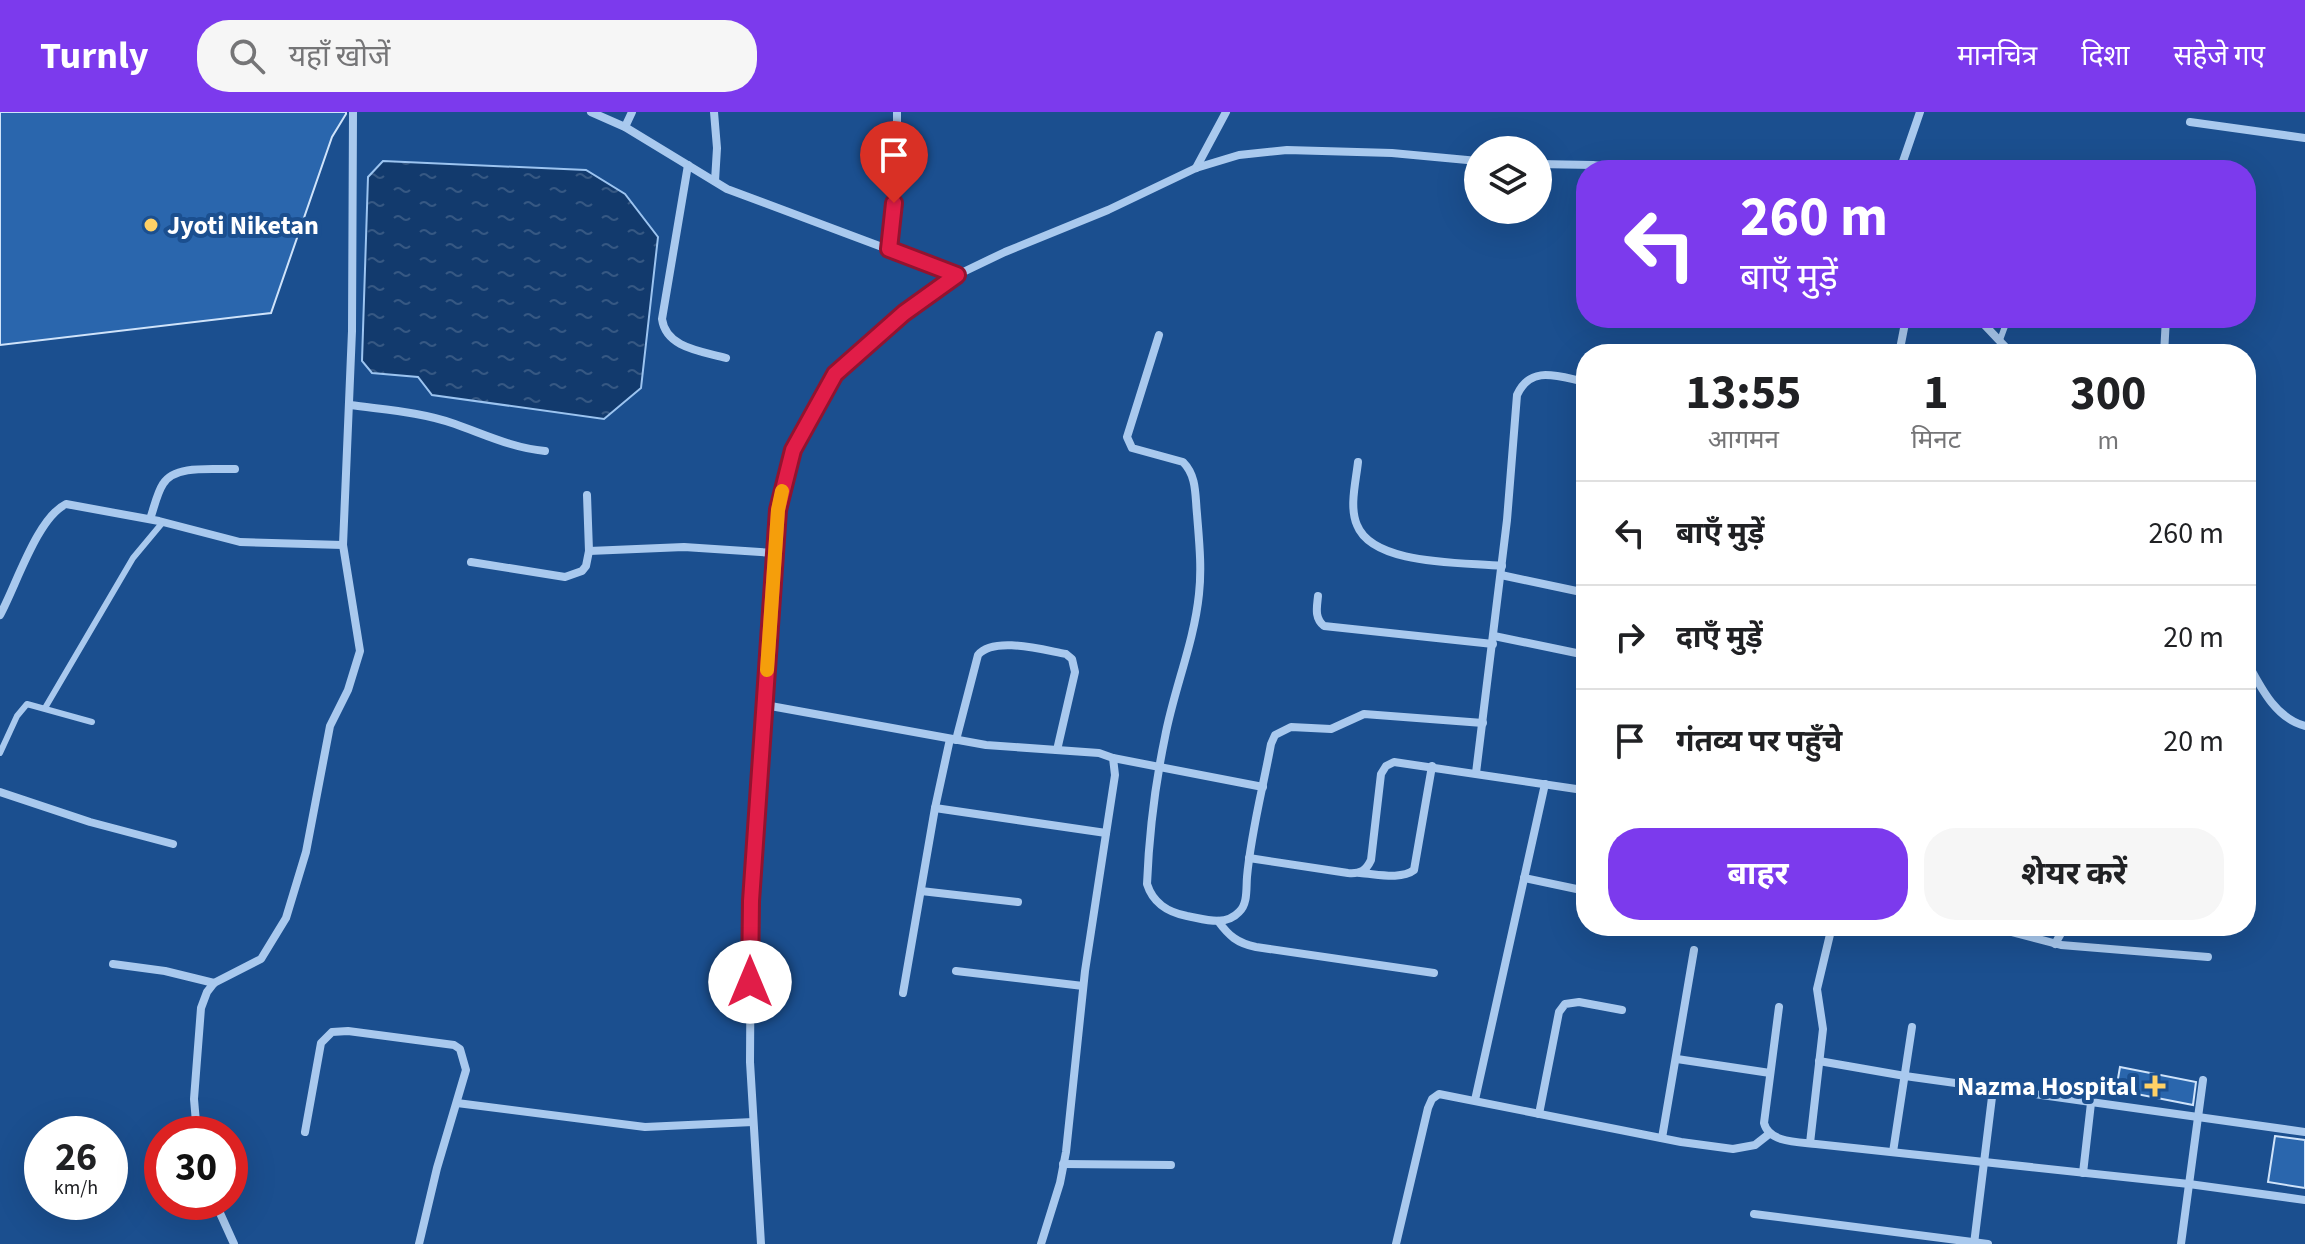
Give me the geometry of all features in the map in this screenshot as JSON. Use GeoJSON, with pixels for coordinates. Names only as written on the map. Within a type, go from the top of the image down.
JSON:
{"type":"FeatureCollection","features":[{"type":"Feature","properties":{"kind":"street"},"geometry":{"type":"LineString","coordinates":[[195,1116],[201,1008],[214,983],[261,959],[286,918],[306,852],[330,726],[352,681],[360,651],[343,545],[350,405],[353,112]]}},
{"type":"Feature","properties":{"kind":"street"},"geometry":{"type":"LineString","coordinates":[[591,112],[625,127],[727,189],[957,275]]}},
{"type":"Feature","properties":{"kind":"street"},"geometry":{"type":"LineString","coordinates":[[625,127],[632,112]]}},
{"type":"Feature","properties":{"kind":"street"},"geometry":{"type":"LineString","coordinates":[[714,112],[717,148],[715,181]]}},
{"type":"Feature","properties":{"kind":"street"},"geometry":{"type":"LineString","coordinates":[[889,249],[897,180],[897,112]]}},
{"type":"Feature","properties":{"kind":"street"},"geometry":{"type":"LineString","coordinates":[[1196,168],[1226,112]]}},
{"type":"Feature","properties":{"kind":"street"},"geometry":{"type":"LineString","coordinates":[[1903,160],[1920,112]]}},
{"type":"Feature","properties":{"kind":"street"},"geometry":{"type":"LineString","coordinates":[[2190,122],[2305,138]]}},
{"type":"Feature","properties":{"kind":"street"},"geometry":{"type":"LineString","coordinates":[[761,1244],[750,1062],[751,901],[778,510],[793,450],[835,374],[904,313],[957,275],[1196,168],[1239,155],[1287,150],[1392,153],[1464,160]]}},
{"type":"Feature","properties":{"kind":"street"},"geometry":{"type":"LineString","coordinates":[[1552,164],[1576,165]]}},
{"type":"Feature","properties":{"kind":"street"},"geometry":{"type":"LineString","coordinates":[[688,165],[662,319],[664,330],[676,343],[726,358]]}},
{"type":"Feature","properties":{"kind":"street"},"geometry":{"type":"LineString","coordinates":[[1988,328],[2003,344]]}},
{"type":"Feature","properties":{"kind":"street"},"geometry":{"type":"LineString","coordinates":[[1159,335],[1127,437],[1132,448],[1183,462],[1189,468],[1195,490],[1200,593],[1165,735],[1148,862],[1147,884],[1151,896],[1161,906],[1177,914],[1218,921],[1239,912],[1245,903],[1249,858],[1275,735],[1291,727],[1331,729],[1364,714],[1483,723]]}},
{"type":"Feature","properties":{"kind":"street"},"geometry":{"type":"LineString","coordinates":[[1476,773],[1502,570],[1517,395],[1530,377],[1544,375],[1576,380]]}},
{"type":"Feature","properties":{"kind":"street"},"geometry":{"type":"LineString","coordinates":[[350,405],[418,414],[455,424],[501,443],[545,451]]}},
{"type":"Feature","properties":{"kind":"street"},"geometry":{"type":"LineString","coordinates":[[1358,462],[1353,512],[1363,537],[1378,548],[1400,556],[1502,570],[1576,590]]}},
{"type":"Feature","properties":{"kind":"street"},"geometry":{"type":"LineString","coordinates":[[150,519],[163,483],[171,475],[183,471],[235,469]]}},
{"type":"Feature","properties":{"kind":"street"},"geometry":{"type":"LineString","coordinates":[[471,562],[565,577],[576,574],[586,566],[589,551],[587,495]]}},
{"type":"Feature","properties":{"kind":"street"},"geometry":{"type":"LineString","coordinates":[[0,615],[50,516],[66,504],[150,519],[240,542],[343,545]]}},
{"type":"Feature","properties":{"kind":"street"},"geometry":{"type":"LineString","coordinates":[[589,551],[684,547],[775,553]]}},
{"type":"Feature","properties":{"kind":"street"},"geometry":{"type":"LineString","coordinates":[[1318,596],[1318,622],[1324,626],[1494,640],[1576,653]]}},
{"type":"Feature","properties":{"kind":"street"},"geometry":{"type":"LineString","coordinates":[[903,993],[935,808],[978,655],[983,649],[996,645],[1066,654],[1072,659],[1075,672],[1057,750]]}},
{"type":"Feature","properties":{"kind":"street"},"geometry":{"type":"LineString","coordinates":[[2256,678],[2276,708],[2294,723],[2305,726]]}},
{"type":"Feature","properties":{"kind":"street"},"geometry":{"type":"LineString","coordinates":[[765,705],[986,745],[1099,753],[1263,787]]}},
{"type":"Feature","properties":{"kind":"street"},"geometry":{"type":"LineString","coordinates":[[1041,1244],[1063,1164],[1083,986],[1115,775],[1113,758]]}},
{"type":"Feature","properties":{"kind":"street"},"geometry":{"type":"LineString","coordinates":[[1360,873],[1371,860],[1381,774],[1386,766],[1402,762],[1576,789]]}},
{"type":"Feature","properties":{"kind":"street"},"geometry":{"type":"LineString","coordinates":[[1249,858],[1348,873],[1411,874],[1432,766]]}},
{"type":"Feature","properties":{"kind":"street"},"geometry":{"type":"LineString","coordinates":[[1475,1100],[1545,784]]}},
{"type":"Feature","properties":{"kind":"street"},"geometry":{"type":"LineString","coordinates":[[0,792],[90,822],[173,844]]}},
{"type":"Feature","properties":{"kind":"street"},"geometry":{"type":"LineString","coordinates":[[935,808],[1106,833]]}},
{"type":"Feature","properties":{"kind":"street"},"geometry":{"type":"LineString","coordinates":[[1524,878],[1576,889]]}},
{"type":"Feature","properties":{"kind":"street"},"geometry":{"type":"LineString","coordinates":[[921,891],[1018,902]]}},
{"type":"Feature","properties":{"kind":"street"},"geometry":{"type":"LineString","coordinates":[[1218,921],[1229,936],[1256,947],[1434,973]]}},
{"type":"Feature","properties":{"kind":"street"},"geometry":{"type":"LineString","coordinates":[[1810,1143],[1823,1029],[1817,989],[1830,936]]}},
{"type":"Feature","properties":{"kind":"street"},"geometry":{"type":"LineString","coordinates":[[2026,936],[2096,950],[2147,950],[2208,957]]}},
{"type":"Feature","properties":{"kind":"street"},"geometry":{"type":"LineString","coordinates":[[2055,944],[2059,936]]}},
{"type":"Feature","properties":{"kind":"street"},"geometry":{"type":"LineString","coordinates":[[1662,1138],[1694,950]]}},
{"type":"Feature","properties":{"kind":"street"},"geometry":{"type":"LineString","coordinates":[[113,964],[165,971],[214,983]]}},
{"type":"Feature","properties":{"kind":"street"},"geometry":{"type":"LineString","coordinates":[[956,971],[1083,986]]}},
{"type":"Feature","properties":{"kind":"street"},"geometry":{"type":"LineString","coordinates":[[1539,1114],[1559,1012],[1565,1004],[1579,1002],[1622,1010]]}},
{"type":"Feature","properties":{"kind":"street"},"geometry":{"type":"LineString","coordinates":[[1769,1134],[1764,1123],[1779,1007]]}},
{"type":"Feature","properties":{"kind":"street"},"geometry":{"type":"LineString","coordinates":[[1893,1152],[1912,1027]]}},
{"type":"Feature","properties":{"kind":"street"},"geometry":{"type":"LineString","coordinates":[[305,1132],[321,1043],[332,1032],[454,1045],[464,1055],[466,1070],[437,1168],[419,1244]]}},
{"type":"Feature","properties":{"kind":"street"},"geometry":{"type":"LineString","coordinates":[[1677,1059],[1770,1073]]}},
{"type":"Feature","properties":{"kind":"street"},"geometry":{"type":"LineString","coordinates":[[1819,1061],[1993,1089],[2305,1132]]}},
{"type":"Feature","properties":{"kind":"street"},"geometry":{"type":"LineString","coordinates":[[2181,1244],[2203,1080]]}},
{"type":"Feature","properties":{"kind":"street"},"geometry":{"type":"LineString","coordinates":[[1974,1243],[1993,1089]]}},
{"type":"Feature","properties":{"kind":"street"},"geometry":{"type":"LineString","coordinates":[[1396,1244],[1432,1099],[1439,1094],[1733,1149],[1755,1145],[1769,1134]]}},
{"type":"Feature","properties":{"kind":"street"},"geometry":{"type":"LineString","coordinates":[[457,1103],[645,1127],[753,1122]]}},
{"type":"Feature","properties":{"kind":"street"},"geometry":{"type":"LineString","coordinates":[[2083,1173],[2091,1103]]}},
{"type":"Feature","properties":{"kind":"street"},"geometry":{"type":"LineString","coordinates":[[1769,1134],[1810,1143],[2189,1184],[2305,1200]]}},
{"type":"Feature","properties":{"kind":"street"},"geometry":{"type":"LineString","coordinates":[[1063,1164],[1171,1165]]}},
{"type":"Feature","properties":{"kind":"street"},"geometry":{"type":"LineString","coordinates":[[1754,1214],[1988,1244]]}},
{"type":"Feature","properties":{"kind":"street"},"geometry":{"type":"LineString","coordinates":[[223,1220],[234,1244]]}},
{"type":"Feature","properties":{"kind":"lane"},"geometry":{"type":"LineString","coordinates":[[2000,340],[2004,328]]}},
{"type":"Feature","properties":{"kind":"lane"},"geometry":{"type":"LineString","coordinates":[[45,708],[133,558],[163,522]]}},
{"type":"Feature","properties":{"kind":"lane"},"geometry":{"type":"LineString","coordinates":[[0,753],[21,708],[27,704],[92,722]]}},
{"type":"Feature","properties":{"kind":"water"},"geometry":{"type":"Polygon","coordinates":[[[383,161],[586,170],[625,194],[658,237],[641,388],[604,419],[432,395],[418,377],[372,373],[362,361],[368,177],[383,161]]]}},
{"type":"Feature","properties":{"kind":"building","name":"Jyoti Niketan"},"geometry":{"type":"Polygon","coordinates":[[[0,112],[346,114],[332,137],[271,313],[0,345],[0,112]]]}},
{"type":"Feature","properties":{"kind":"building"},"geometry":{"type":"Polygon","coordinates":[[[2120,1067],[2196,1082],[2193,1105],[2116,1090],[2120,1067]]]}},
{"type":"Feature","properties":{"kind":"building"},"geometry":{"type":"Polygon","coordinates":[[[2275,1136],[2305,1140],[2305,1188],[2268,1182],[2275,1136]]]}},
{"type":"Feature","properties":{"kind":"slow traffic"},"geometry":{"type":"LineString","coordinates":[[767,670],[782,491]]}},
{"type":"Feature","properties":{"kind":"place","name":"Jyoti Niketan"},"geometry":{"type":"Point","coordinates":[151,225]}},
{"type":"Feature","properties":{"kind":"place","name":"Nazma Hospital"},"geometry":{"type":"Point","coordinates":[2155,1086]}},
{"type":"Feature","properties":{"kind":"route"},"geometry":{"type":"LineString","coordinates":[[750,982],[751,901],[778,510],[793,450],[835,374],[904,313],[957,275],[889,249],[894,203]]}}]}
